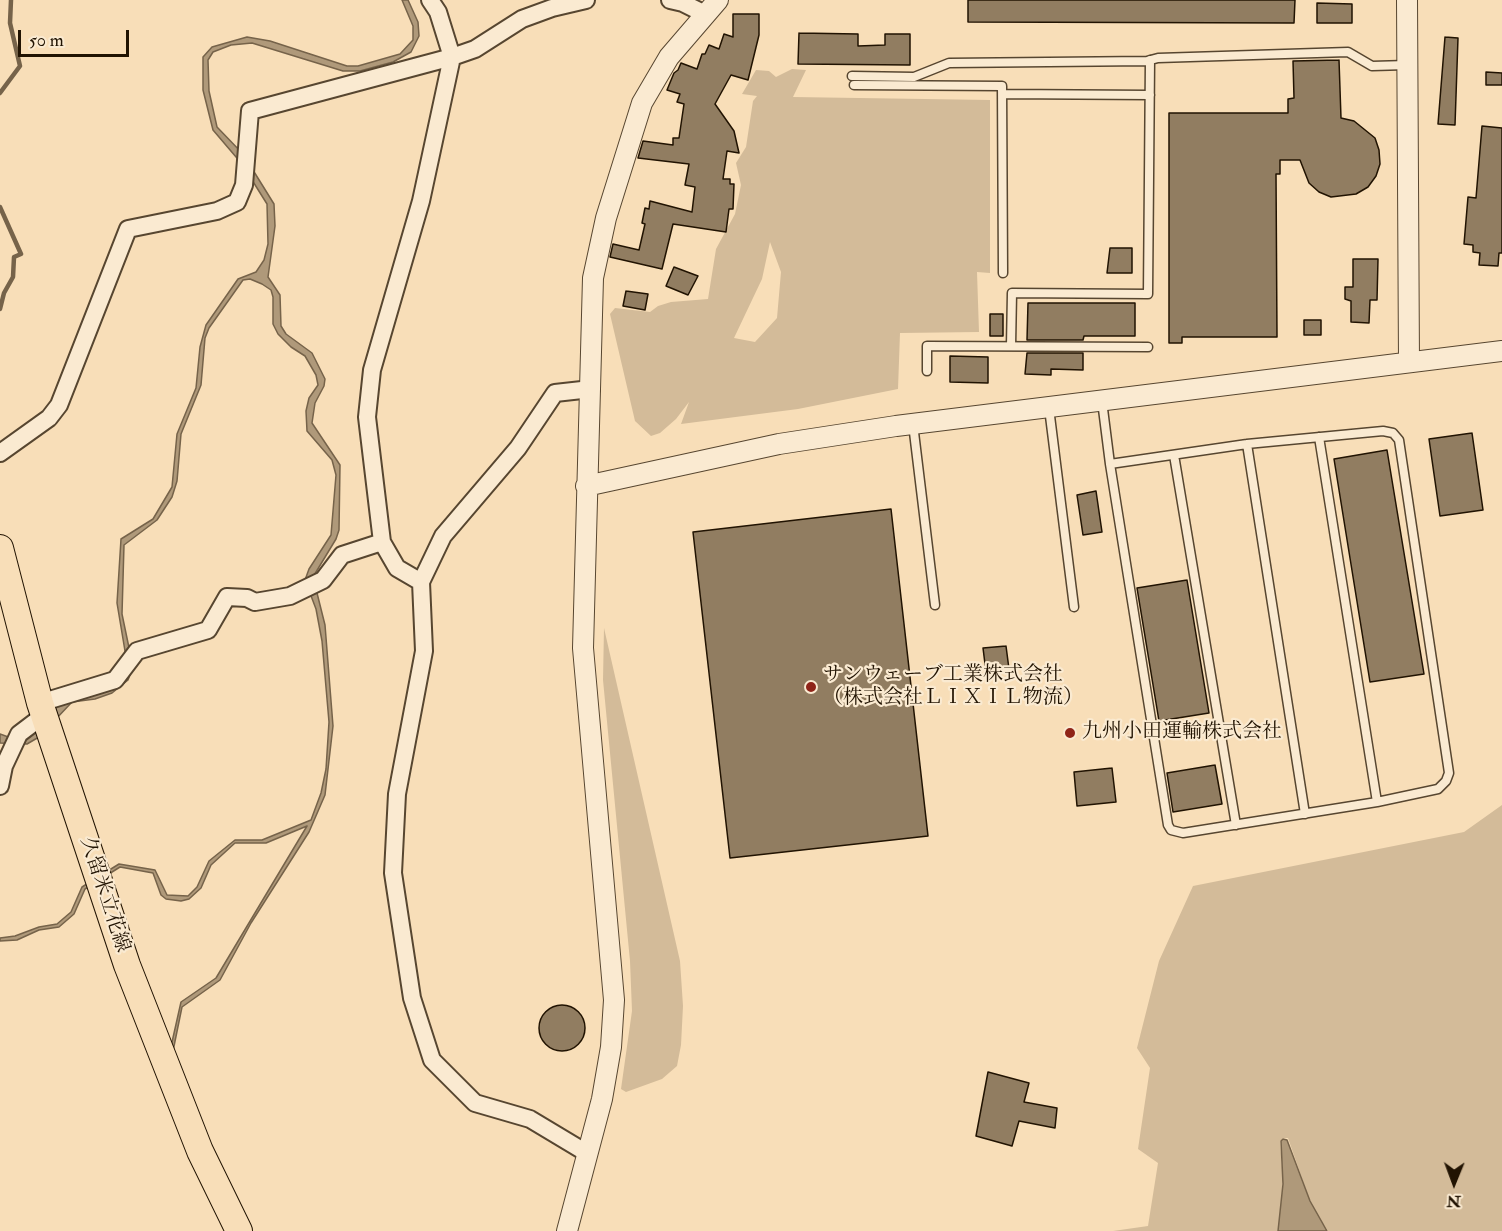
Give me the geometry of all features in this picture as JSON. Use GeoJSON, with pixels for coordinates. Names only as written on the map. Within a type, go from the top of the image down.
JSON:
{"type":"FeatureCollection","features":[{"type":"Feature","properties":{"kind":"main road","name":"久留米立花線"},"geometry":{"type":"LineString","coordinates":[[0,548],[42,709],[127,965],[200,1151],[239,1231]]}},
{"type":"Feature","properties":{"kind":"street"},"geometry":{"type":"LineString","coordinates":[[421,582],[397,568],[382,542],[367,417],[372,370],[421,201],[452,57],[438,12],[430,0]]}},
{"type":"Feature","properties":{"kind":"street"},"geometry":{"type":"LineString","coordinates":[[0,453],[49,418],[59,405],[128,229],[217,212],[237,202],[244,178],[250,111],[452,57],[475,49],[522,19],[552,8],[586,0]]}},
{"type":"Feature","properties":{"kind":"street"},"geometry":{"type":"LineString","coordinates":[[670,0],[712,7]]}},
{"type":"Feature","properties":{"kind":"street"},"geometry":{"type":"LineString","coordinates":[[1407,0],[1409,362]]}},
{"type":"Feature","properties":{"kind":"street"},"geometry":{"type":"LineString","coordinates":[[567,1231],[585,1152],[602,1099],[611,1047],[615,1000],[583,648],[593,278],[606,218],[642,103],[669,57],[712,7]]}},
{"type":"Feature","properties":{"kind":"street"},"geometry":{"type":"LineString","coordinates":[[586,486],[779,444],[913,424],[1502,351]]}},
{"type":"Feature","properties":{"kind":"street"},"geometry":{"type":"LineString","coordinates":[[585,1152],[530,1119],[475,1104],[432,1060],[412,998],[393,873],[397,794],[424,651],[421,582],[443,536],[518,448],[555,393],[591,390]]}},
{"type":"Feature","properties":{"kind":"street"},"geometry":{"type":"LineString","coordinates":[[0,786],[4,766],[19,734],[42,709],[115,680],[136,651],[208,630],[226,597],[247,597],[255,602],[290,596],[323,580],[342,555],[382,542]]}},
{"type":"Feature","properties":{"kind":"lane"},"geometry":{"type":"LineString","coordinates":[[1003,273],[1002,86],[853,81],[914,77],[949,63],[1150,60],[1348,52],[1372,66],[1407,64]]}},
{"type":"Feature","properties":{"kind":"lane"},"geometry":{"type":"LineString","coordinates":[[1011,346],[1012,293],[1148,294],[1150,60]]}},
{"type":"Feature","properties":{"kind":"lane"},"geometry":{"type":"LineString","coordinates":[[1003,94],[1150,95]]}},
{"type":"Feature","properties":{"kind":"lane"},"geometry":{"type":"LineString","coordinates":[[927,371],[927,346],[1148,347]]}},
{"type":"Feature","properties":{"kind":"lane"},"geometry":{"type":"LineString","coordinates":[[1102,401],[1110,464],[1168,825],[1176,832],[1236,825],[1377,802],[1438,789],[1449,773],[1399,440],[1394,434],[1383,431],[1246,444],[1110,464]]}},
{"type":"Feature","properties":{"kind":"lane"},"geometry":{"type":"LineString","coordinates":[[1049,407],[1074,607]]}},
{"type":"Feature","properties":{"kind":"lane"},"geometry":{"type":"LineString","coordinates":[[913,424],[935,605]]}},
{"type":"Feature","properties":{"kind":"lane"},"geometry":{"type":"LineString","coordinates":[[1319,437],[1377,802]]}},
{"type":"Feature","properties":{"kind":"lane"},"geometry":{"type":"LineString","coordinates":[[1246,444],[1305,814]]}},
{"type":"Feature","properties":{"kind":"lane"},"geometry":{"type":"LineString","coordinates":[[1174,455],[1236,825]]}},
{"type":"Feature","properties":{"kind":"shaded area"},"geometry":{"type":"Polygon","coordinates":[[[402,0],[408,0],[418,22],[419,36],[411,52],[393,62],[360,71],[343,71],[252,43],[231,45],[213,52],[208,60],[209,91],[217,127],[243,154],[274,204],[275,226],[268,277],[280,295],[281,326],[286,334],[312,353],[325,379],[315,403],[312,423],[340,465],[339,530],[313,577],[325,625],[333,726],[325,795],[309,832],[251,923],[220,980],[182,1007],[173,1051],[170,1051],[181,1002],[216,978],[307,826],[266,843],[235,843],[211,865],[201,888],[189,899],[181,901],[166,899],[161,895],[153,873],[120,867],[85,889],[74,914],[59,927],[39,930],[17,940],[0,941],[0,938],[57,924],[71,912],[82,887],[119,864],[155,870],[167,895],[188,896],[197,887],[209,861],[235,840],[262,840],[311,820],[321,793],[326,769],[329,722],[322,641],[316,609],[305,580],[309,569],[331,535],[336,475],[332,460],[307,431],[306,411],[309,398],[318,385],[316,375],[305,356],[291,347],[278,334],[273,324],[271,290],[262,284],[250,279],[243,280],[209,328],[205,338],[201,385],[181,434],[177,481],[172,497],[157,520],[124,545],[122,614],[133,667],[128,680],[112,693],[95,699],[72,702],[39,737],[27,744],[0,743],[0,734],[11,738],[53,707],[128,669],[117,603],[121,539],[153,519],[172,487],[177,434],[196,388],[200,347],[206,325],[238,279],[256,272],[264,260],[268,244],[267,204],[242,164],[213,130],[203,90],[203,57],[212,47],[247,37],[270,41],[347,66],[358,66],[400,54],[413,40],[413,26],[402,0]]]}},
{"type":"Feature","properties":{"kind":"shaded area"},"geometry":{"type":"Polygon","coordinates":[[[792,69],[806,70],[793,97],[990,100],[990,273],[977,272],[979,332],[900,333],[898,389],[798,409],[681,424],[689,402],[676,419],[660,433],[651,436],[635,421],[610,314],[615,308],[650,312],[658,306],[671,302],[708,299],[716,249],[735,214],[741,185],[736,163],[746,147],[753,101],[757,96],[742,94],[756,70],[769,71],[776,77],[792,69]],[[770,242],[762,279],[734,338],[755,342],[777,318],[781,272],[770,242]]]}},
{"type":"Feature","properties":{"kind":"shaded area"},"geometry":{"type":"Polygon","coordinates":[[[604,628],[680,961],[683,1006],[681,1045],[677,1066],[662,1079],[626,1092],[621,1089],[632,1011],[630,961],[603,680],[604,628]]]}},
{"type":"Feature","properties":{"kind":"shaded area"},"geometry":{"type":"Polygon","coordinates":[[[1502,805],[1502,1231],[1328,1231],[1312,1207],[1288,1138],[1283,1138],[1280,1141],[1283,1180],[1279,1231],[1113,1231],[1148,1226],[1158,1163],[1138,1149],[1150,1068],[1137,1048],[1159,961],[1193,886],[1464,832],[1502,805]]]}},
{"type":"Feature","properties":{"kind":"shaded area"},"geometry":{"type":"Polygon","coordinates":[[[1287,1140],[1310,1201],[1327,1231],[1278,1231],[1283,1184],[1281,1141],[1287,1140]]]}},
{"type":"Feature","properties":{"kind":"building"},"geometry":{"type":"Polygon","coordinates":[[[968,0],[1295,0],[1294,23],[968,22],[968,0]]]}},
{"type":"Feature","properties":{"kind":"building"},"geometry":{"type":"Polygon","coordinates":[[[1317,3],[1352,4],[1352,23],[1317,23],[1317,3]]]}},
{"type":"Feature","properties":{"kind":"building"},"geometry":{"type":"Polygon","coordinates":[[[733,14],[759,14],[759,35],[748,80],[731,75],[715,104],[734,131],[739,153],[727,151],[723,179],[730,179],[730,184],[734,184],[733,209],[729,209],[726,232],[673,224],[662,269],[610,257],[613,244],[639,250],[645,224],[642,223],[645,208],[649,209],[650,201],[692,212],[695,187],[685,185],[689,164],[638,158],[643,141],[673,145],[673,138],[679,138],[684,104],[677,102],[680,94],[667,90],[674,73],[681,63],[697,69],[702,54],[705,54],[709,45],[719,49],[724,34],[733,37],[733,14]]]}},
{"type":"Feature","properties":{"kind":"building"},"geometry":{"type":"Polygon","coordinates":[[[799,33],[858,34],[858,46],[885,45],[885,34],[910,34],[910,65],[798,64],[799,33]]]}},
{"type":"Feature","properties":{"kind":"building"},"geometry":{"type":"Polygon","coordinates":[[[1445,37],[1458,38],[1455,125],[1438,124],[1445,37]]]}},
{"type":"Feature","properties":{"kind":"building"},"geometry":{"type":"Polygon","coordinates":[[[1339,60],[1341,118],[1354,121],[1375,138],[1380,164],[1376,176],[1368,187],[1356,194],[1331,197],[1319,192],[1309,183],[1300,160],[1280,160],[1280,174],[1276,174],[1277,337],[1182,337],[1182,343],[1169,343],[1169,113],[1288,113],[1288,99],[1294,98],[1293,61],[1339,60]]]}},
{"type":"Feature","properties":{"kind":"building"},"geometry":{"type":"Polygon","coordinates":[[[1486,72],[1502,73],[1502,85],[1486,85],[1486,72]]]}},
{"type":"Feature","properties":{"kind":"building"},"geometry":{"type":"Polygon","coordinates":[[[1482,126],[1502,128],[1502,253],[1499,253],[1498,266],[1479,265],[1480,253],[1473,252],[1473,245],[1464,244],[1468,197],[1476,198],[1482,126]]]}},
{"type":"Feature","properties":{"kind":"building"},"geometry":{"type":"Polygon","coordinates":[[[1110,248],[1132,248],[1132,273],[1107,273],[1110,248]]]}},
{"type":"Feature","properties":{"kind":"building"},"geometry":{"type":"Polygon","coordinates":[[[1353,259],[1378,259],[1377,300],[1370,300],[1369,323],[1351,322],[1351,301],[1345,299],[1345,287],[1353,287],[1353,259]]]}},
{"type":"Feature","properties":{"kind":"building"},"geometry":{"type":"Polygon","coordinates":[[[674,267],[698,276],[688,295],[666,286],[674,267]]]}},
{"type":"Feature","properties":{"kind":"building"},"geometry":{"type":"Polygon","coordinates":[[[626,291],[648,294],[645,310],[623,306],[626,291]]]}},
{"type":"Feature","properties":{"kind":"building"},"geometry":{"type":"Polygon","coordinates":[[[1028,303],[1135,303],[1135,336],[1084,336],[1083,340],[1027,340],[1028,303]]]}},
{"type":"Feature","properties":{"kind":"building"},"geometry":{"type":"Polygon","coordinates":[[[990,314],[1003,314],[1003,336],[990,336],[990,314]]]}},
{"type":"Feature","properties":{"kind":"building"},"geometry":{"type":"Polygon","coordinates":[[[1304,320],[1321,320],[1321,335],[1304,335],[1304,320]]]}},
{"type":"Feature","properties":{"kind":"building"},"geometry":{"type":"Polygon","coordinates":[[[1027,353],[1083,353],[1083,370],[1051,369],[1051,375],[1025,374],[1027,353]]]}},
{"type":"Feature","properties":{"kind":"building"},"geometry":{"type":"Polygon","coordinates":[[[950,356],[988,357],[988,383],[950,382],[950,356]]]}},
{"type":"Feature","properties":{"kind":"building"},"geometry":{"type":"Polygon","coordinates":[[[1472,433],[1483,510],[1440,516],[1429,439],[1472,433]]]}},
{"type":"Feature","properties":{"kind":"building"},"geometry":{"type":"Polygon","coordinates":[[[1387,450],[1424,674],[1370,682],[1334,459],[1387,450]]]}},
{"type":"Feature","properties":{"kind":"building"},"geometry":{"type":"Polygon","coordinates":[[[1096,491],[1102,532],[1083,535],[1077,495],[1096,491]]]}},
{"type":"Feature","properties":{"kind":"building"},"geometry":{"type":"Polygon","coordinates":[[[891,509],[928,836],[730,858],[693,532],[891,509]]]}},
{"type":"Feature","properties":{"kind":"building"},"geometry":{"type":"Polygon","coordinates":[[[1187,580],[1209,713],[1159,721],[1137,588],[1187,580]]]}},
{"type":"Feature","properties":{"kind":"building"},"geometry":{"type":"Polygon","coordinates":[[[1006,646],[1009,669],[986,672],[983,648],[1006,646]]]}},
{"type":"Feature","properties":{"kind":"building"},"geometry":{"type":"Polygon","coordinates":[[[1215,765],[1222,804],[1173,812],[1167,773],[1215,765]]]}},
{"type":"Feature","properties":{"kind":"building"},"geometry":{"type":"Polygon","coordinates":[[[1112,768],[1116,802],[1077,806],[1074,772],[1112,768]]]}},
{"type":"Feature","properties":{"kind":"building"},"geometry":{"type":"Polygon","coordinates":[[[562,1005],[578,1012],[585,1028],[578,1044],[562,1051],[546,1044],[539,1028],[546,1012],[562,1005]]]}},
{"type":"Feature","properties":{"kind":"building"},"geometry":{"type":"Polygon","coordinates":[[[988,1072],[1029,1083],[1024,1102],[1057,1108],[1055,1128],[1019,1121],[1012,1146],[976,1136],[988,1072]]]}},
{"type":"Feature","properties":{"kind":"waterway"},"geometry":{"type":"LineString","coordinates":[[0,93],[20,66],[10,23],[11,0]]}},
{"type":"Feature","properties":{"kind":"waterway"},"geometry":{"type":"LineString","coordinates":[[0,207],[21,254],[14,257],[13,277],[4,293],[0,309]]}},
{"type":"Feature","properties":{"kind":"place","name":"サンウェーブ工業株式会社 （株式会社ＬＩＸＩＬ物流）"},"geometry":{"type":"Point","coordinates":[811,687]}},
{"type":"Feature","properties":{"kind":"place","name":"九州小田運輸株式会社"},"geometry":{"type":"Point","coordinates":[1070,733]}}]}
